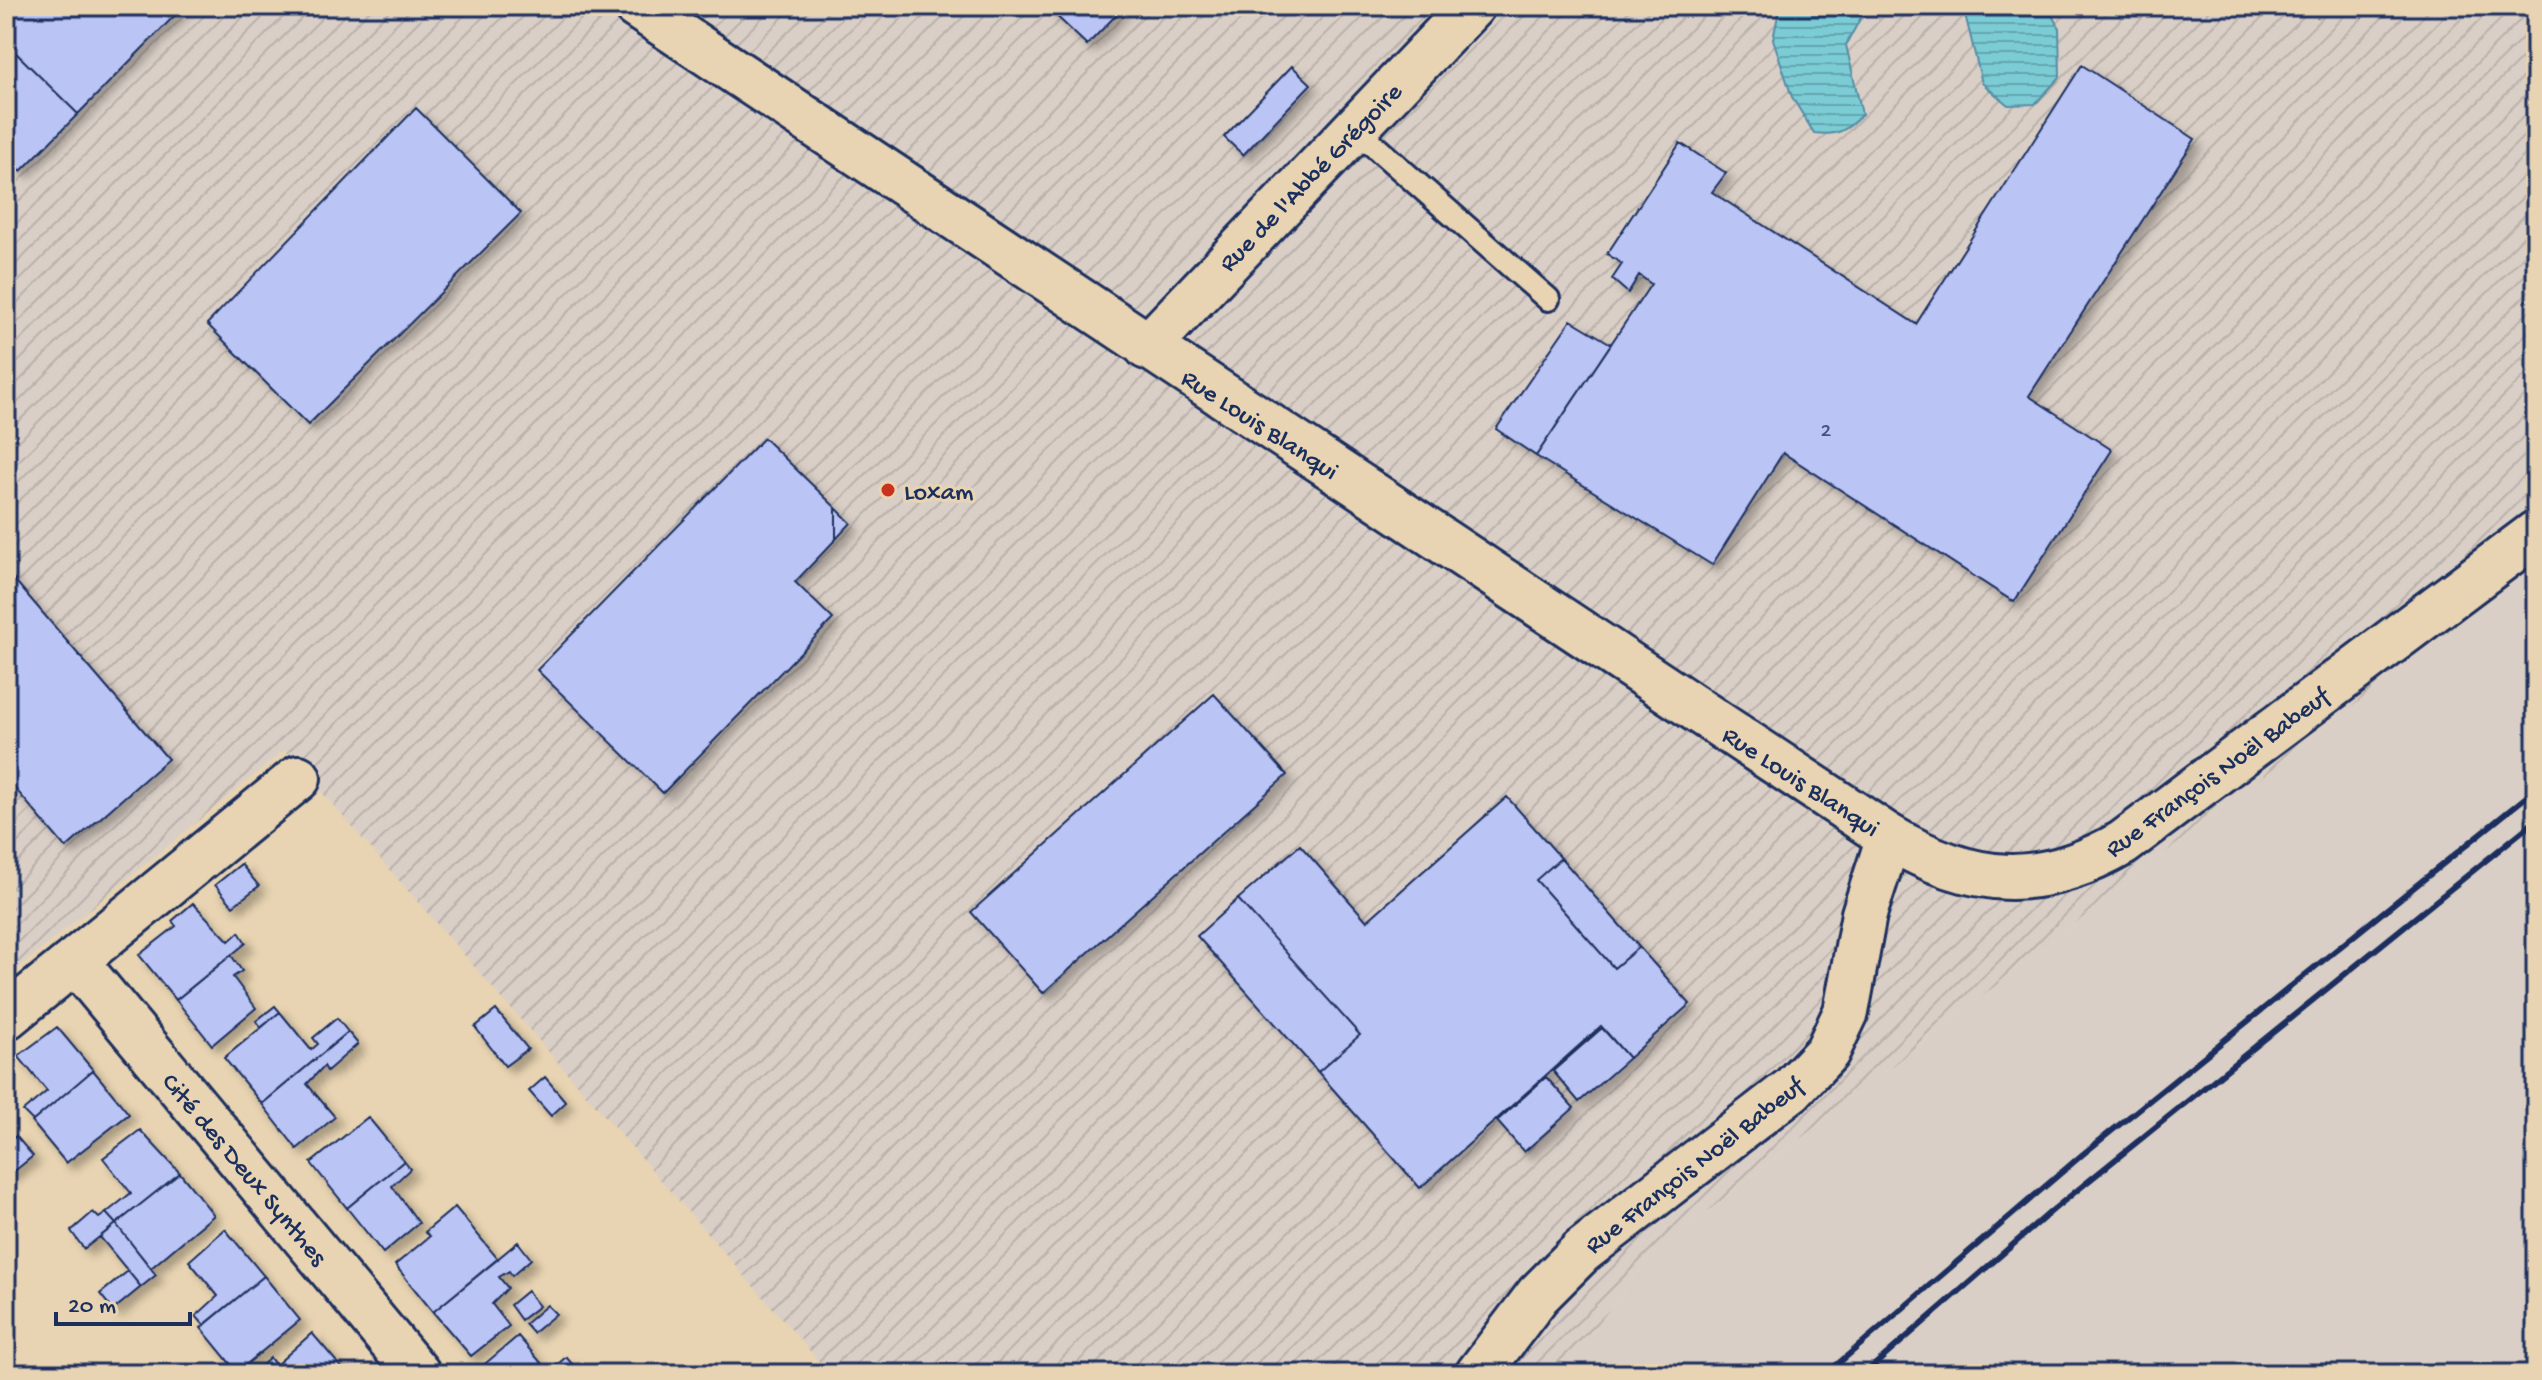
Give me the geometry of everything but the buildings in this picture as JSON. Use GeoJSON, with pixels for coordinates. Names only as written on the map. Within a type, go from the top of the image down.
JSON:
{"type":"FeatureCollection","features":[{"type":"Feature","properties":{"kind":"street","name":"Rue Louis Blanqui"},"geometry":{"type":"LineString","coordinates":[[636,6],[1889,837]]}},
{"type":"Feature","properties":{"kind":"street","name":"Rue de l'Abbé Grégoire"},"geometry":{"type":"LineString","coordinates":[[1147,347],[1472,6]]}},
{"type":"Feature","properties":{"kind":"street","name":"Rue François Noël Babeuf"},"geometry":{"type":"LineString","coordinates":[[1478,1374],[1538,1295],[1582,1251],[1792,1089],[1827,1052],[1846,1012],[1864,914],[1889,837],[1937,863],[1986,877],[2058,872],[2101,856],[2147,826],[2536,533]]}},
{"type":"Feature","properties":{"kind":"street"},"geometry":{"type":"LineString","coordinates":[[6,1017],[298,778]]}},
{"type":"Feature","properties":{"kind":"street","name":"Cité des Deux Synthes"},"geometry":{"type":"LineString","coordinates":[[75,961],[418,1374]]}},
{"type":"Feature","properties":{"kind":"lane"},"geometry":{"type":"LineString","coordinates":[[1355,129],[1548,299]]}},
{"type":"Feature","properties":{"kind":"shaded area"},"geometry":{"type":"Polygon","coordinates":[[[6,6],[2536,6],[2536,563],[1650,1256],[1560,1374],[830,1374],[285,750],[6,978],[6,6]]]}},
{"type":"Feature","properties":{"kind":"shaded area"},"geometry":{"type":"Polygon","coordinates":[[[2536,563],[2536,1374],[1560,1374],[1650,1256],[2536,563]]]}},
{"type":"Feature","properties":{"kind":"water"},"geometry":{"type":"Polygon","coordinates":[[[1780,6],[1867,6],[1846,45],[1862,114],[1841,131],[1814,133],[1792,97],[1773,39],[1780,6]]]}},
{"type":"Feature","properties":{"kind":"water"},"geometry":{"type":"Polygon","coordinates":[[[1963,6],[2047,6],[2059,28],[2060,77],[2035,104],[2008,105],[1982,83],[1963,6]]]}},
{"type":"Feature","properties":{"kind":"railway"},"geometry":{"type":"LineString","coordinates":[[1826,1374],[2083,1154],[2536,789]]}},
{"type":"Feature","properties":{"kind":"railway"},"geometry":{"type":"LineString","coordinates":[[1864,1374],[2054,1209],[2536,820]]}},
{"type":"Feature","properties":{"kind":"place","name":"Loxam"},"geometry":{"type":"Point","coordinates":[888,490]}}]}
